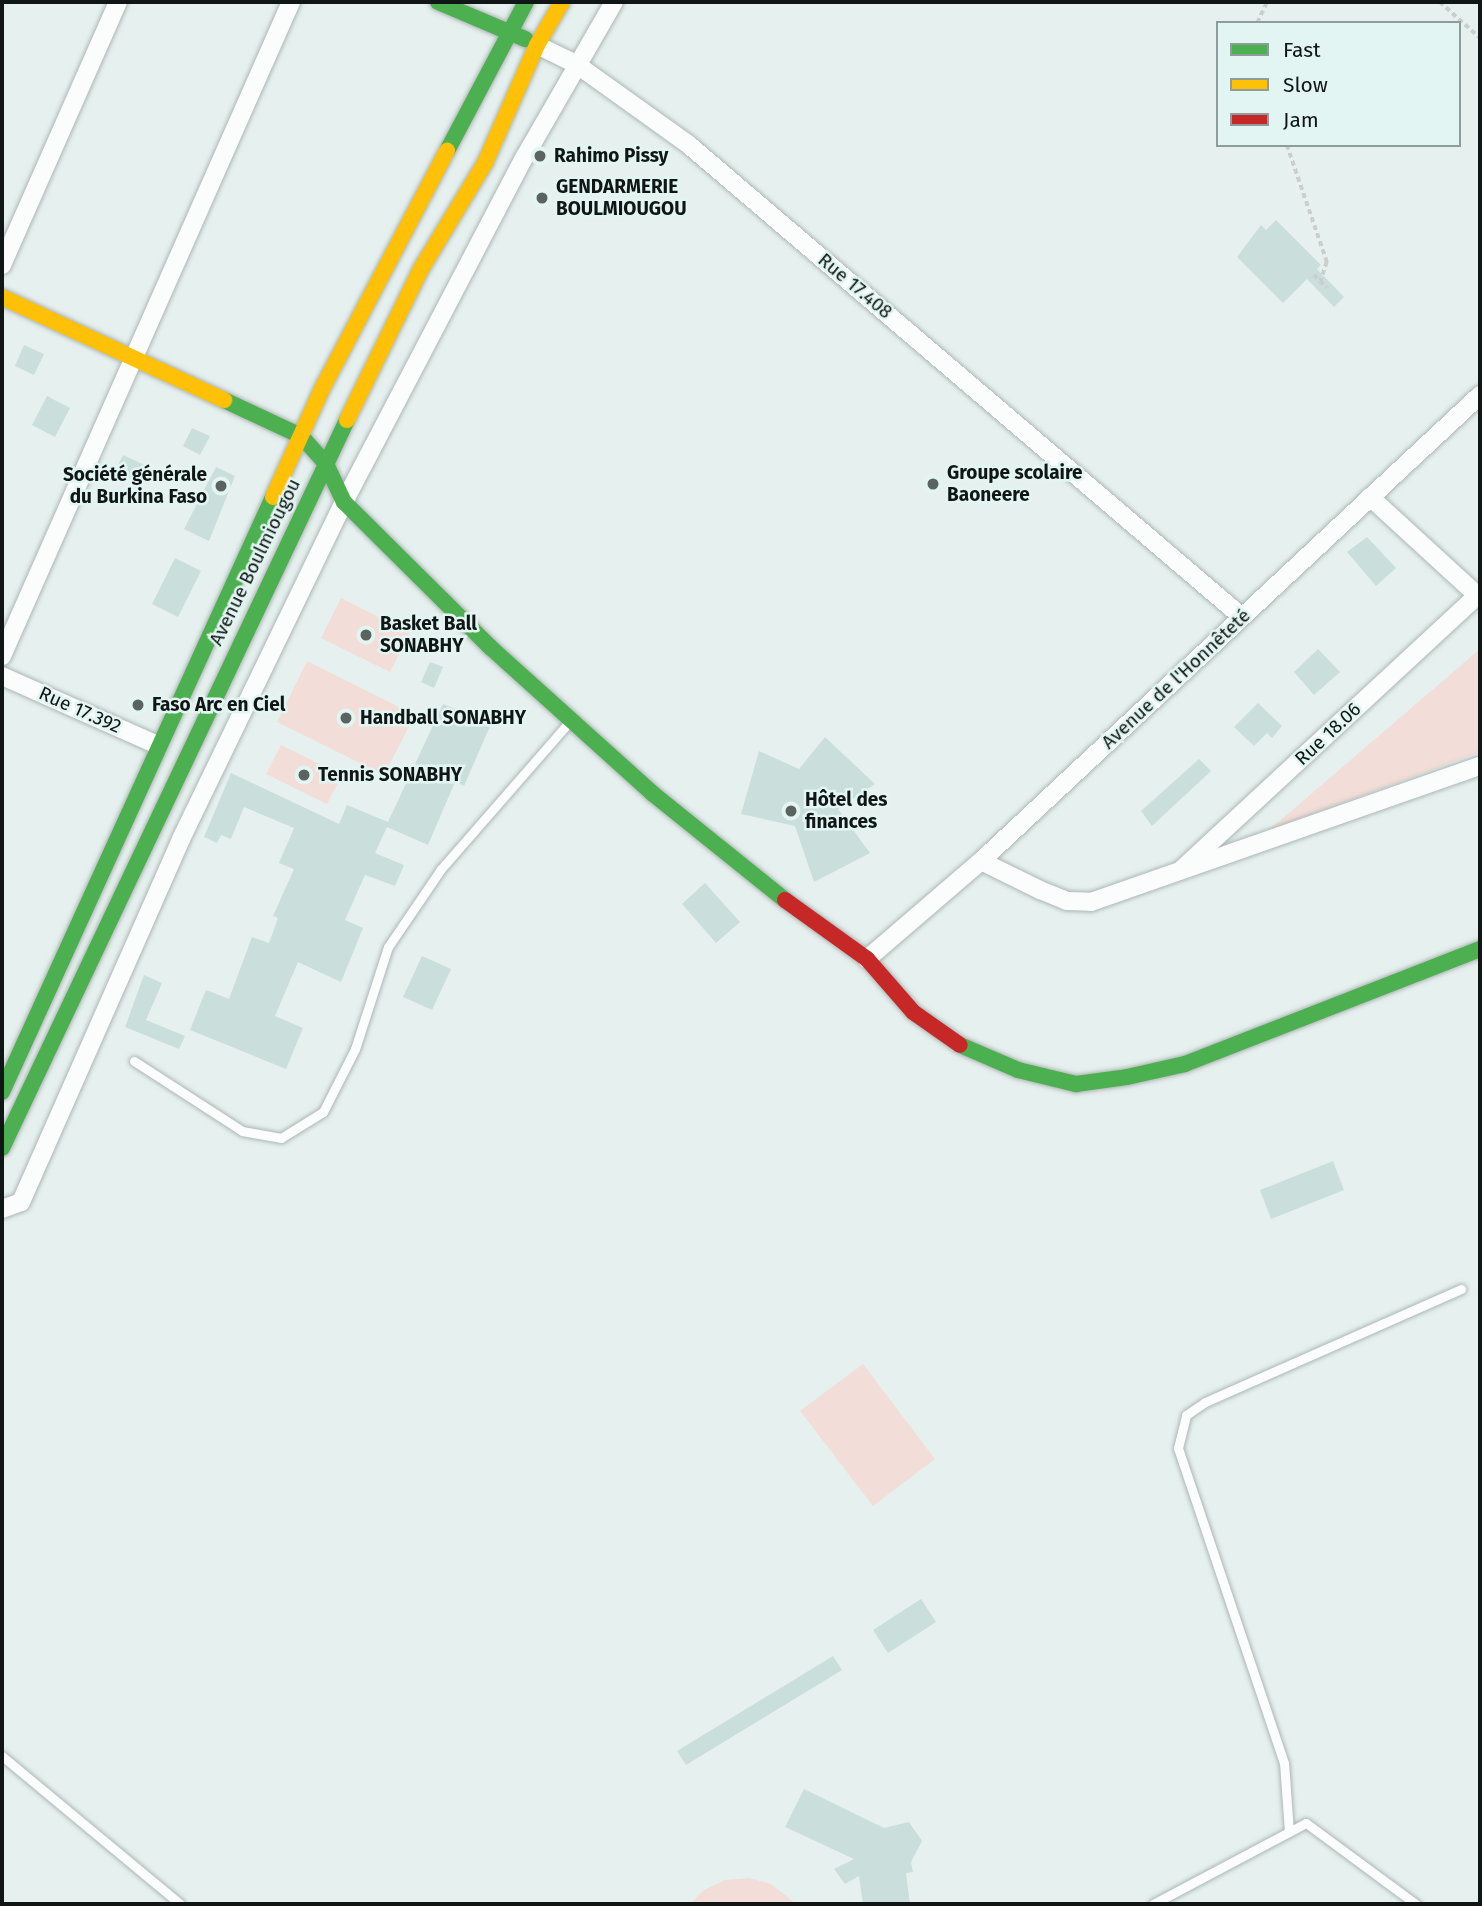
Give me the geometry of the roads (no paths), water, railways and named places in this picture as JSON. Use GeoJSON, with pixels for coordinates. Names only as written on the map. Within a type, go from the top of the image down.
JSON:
{"type":"FeatureCollection","features":[{"type":"Feature","properties":{"kind":"main road","name":"Rue 17.408"},"geometry":{"type":"LineString","coordinates":[[438,2],[463,7],[537,45]]}},
{"type":"Feature","properties":{"kind":"main road","name":"Avenue Boulmiougou"},"geometry":{"type":"LineString","coordinates":[[2,1092],[301,436],[526,2]]}},
{"type":"Feature","properties":{"kind":"main road","name":"Avenue Boulmiougou"},"geometry":{"type":"LineString","coordinates":[[2,1148],[326,464],[421,270],[485,163],[537,45],[562,2]]}},
{"type":"Feature","properties":{"kind":"main road"},"geometry":{"type":"LineString","coordinates":[[2,297],[301,436],[326,464],[344,502],[490,647],[571,720],[770,888],[867,959],[913,1012],[951,1041],[1018,1070],[1076,1084],[1185,1064],[1480,949]]}},
{"type":"Feature","properties":{"kind":"street"},"geometry":{"type":"LineString","coordinates":[[2,265],[118,2]]}},
{"type":"Feature","properties":{"kind":"street"},"geometry":{"type":"LineString","coordinates":[[2,656],[291,2]]}},
{"type":"Feature","properties":{"kind":"street"},"geometry":{"type":"LineString","coordinates":[[2,1209],[21,1202],[181,839],[344,502],[576,64],[614,2]]}},
{"type":"Feature","properties":{"kind":"street","name":"Rue 17.408"},"geometry":{"type":"LineString","coordinates":[[537,45],[576,64],[689,145],[1242,617]]}},
{"type":"Feature","properties":{"kind":"street","name":"Avenue de l'Honnêteté"},"geometry":{"type":"LineString","coordinates":[[867,959],[981,861],[1480,395]]}},
{"type":"Feature","properties":{"kind":"street"},"geometry":{"type":"LineString","coordinates":[[1370,498],[1479,594]]}},
{"type":"Feature","properties":{"kind":"street","name":"Rue 18.06"},"geometry":{"type":"LineString","coordinates":[[1175,876],[1479,594]]}},
{"type":"Feature","properties":{"kind":"street","name":"Rue 17.392"},"geometry":{"type":"LineString","coordinates":[[2,676],[158,745]]}},
{"type":"Feature","properties":{"kind":"street"},"geometry":{"type":"LineString","coordinates":[[981,861],[1067,901],[1091,902],[1175,876],[1480,766]]}},
{"type":"Feature","properties":{"kind":"lane"},"geometry":{"type":"LineString","coordinates":[[134,1061],[242,1131],[281,1138],[323,1112],[355,1049],[388,947],[441,869],[571,720]]}},
{"type":"Feature","properties":{"kind":"lane"},"geometry":{"type":"LineString","coordinates":[[1289,1832],[1284,1763],[1178,1448],[1185,1415],[1205,1402],[1461,1289]]}},
{"type":"Feature","properties":{"kind":"lane"},"geometry":{"type":"LineString","coordinates":[[2,1756],[180,1904]]}},
{"type":"Feature","properties":{"kind":"lane"},"geometry":{"type":"LineString","coordinates":[[1153,1904],[1306,1823],[1416,1904]]}},
{"type":"Feature","properties":{"kind":"place","name":"Rahimo Pissy"},"geometry":{"type":"Point","coordinates":[540,156]}},
{"type":"Feature","properties":{"kind":"place","name":"GENDARMERIE BOULMIOUGOU"},"geometry":{"type":"Point","coordinates":[542,198]}},
{"type":"Feature","properties":{"kind":"place","name":"Groupe scolaire Baoneere"},"geometry":{"type":"Point","coordinates":[933,484]}},
{"type":"Feature","properties":{"kind":"place","name":"Société générale du Burkina Faso"},"geometry":{"type":"Point","coordinates":[221,486]}},
{"type":"Feature","properties":{"kind":"place","name":"Basket Ball SONABHY"},"geometry":{"type":"Point","coordinates":[366,635]}},
{"type":"Feature","properties":{"kind":"place","name":"Faso Arc en Ciel"},"geometry":{"type":"Point","coordinates":[138,705]}},
{"type":"Feature","properties":{"kind":"place","name":"Handball SONABHY"},"geometry":{"type":"Point","coordinates":[346,718]}},
{"type":"Feature","properties":{"kind":"place","name":"Tennis SONABHY"},"geometry":{"type":"Point","coordinates":[304,775]}},
{"type":"Feature","properties":{"kind":"place","name":"Hôtel des finances"},"geometry":{"type":"Point","coordinates":[791,811]}}]}
